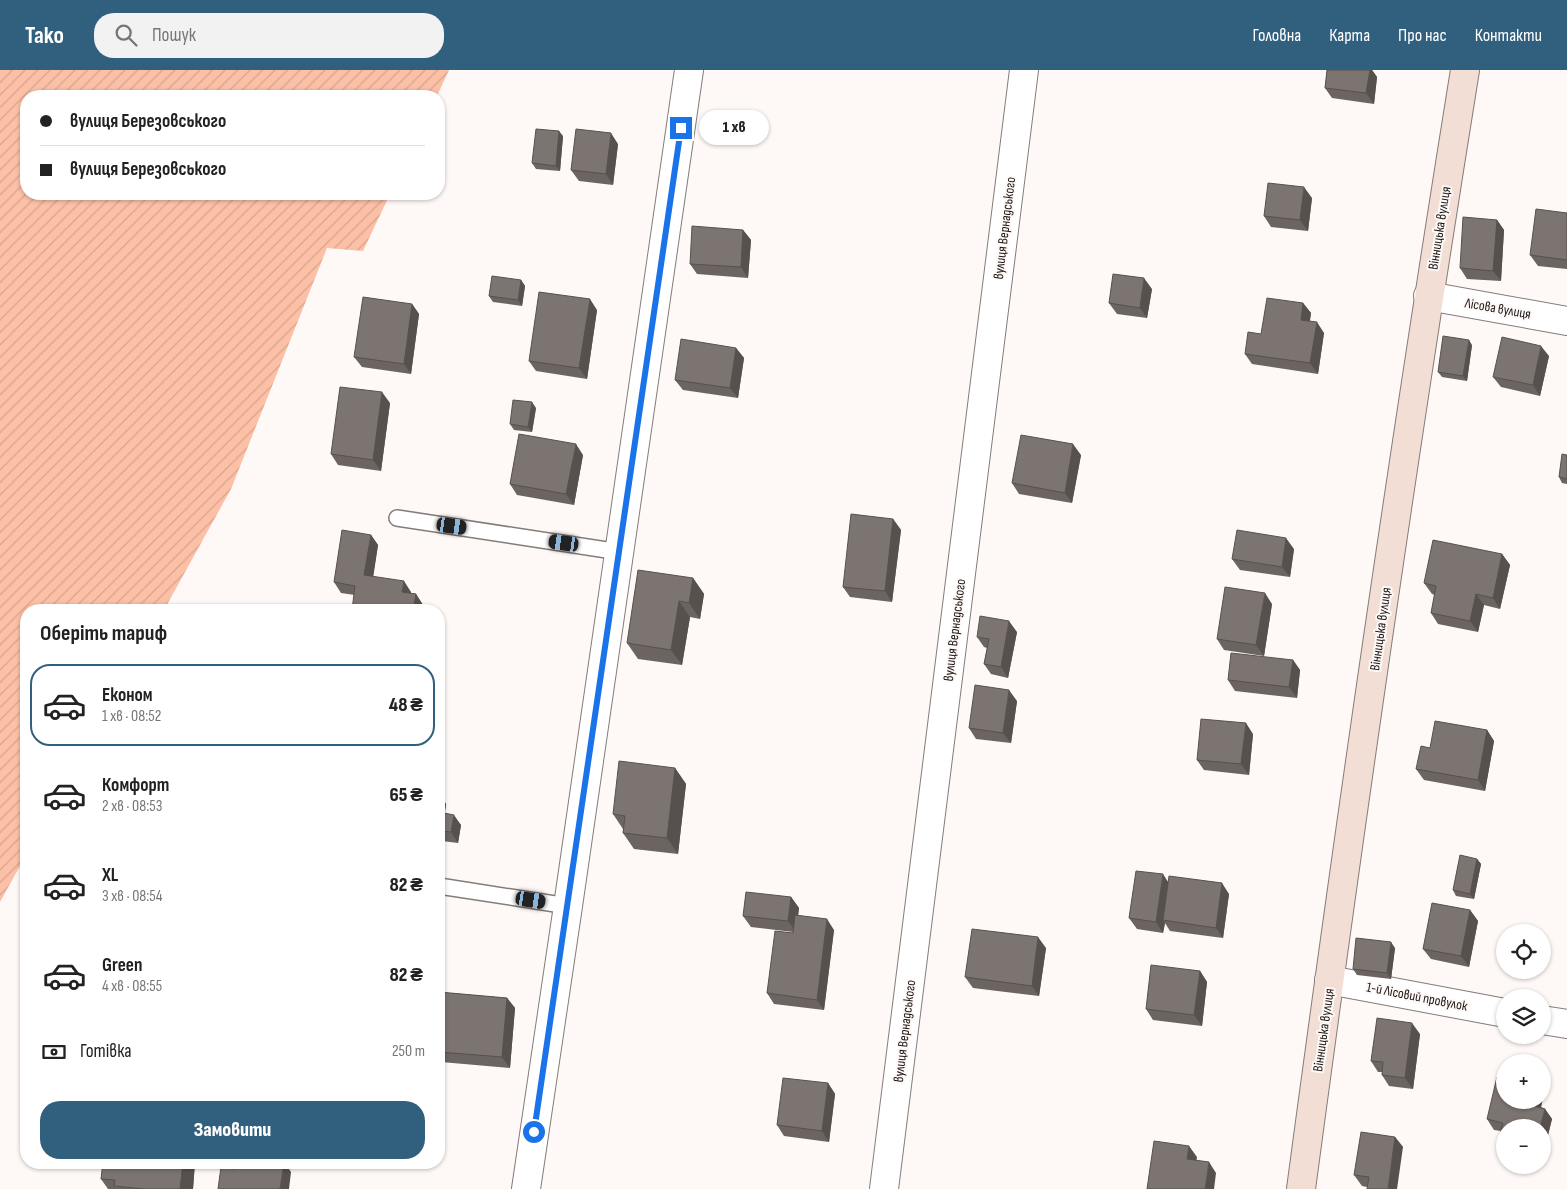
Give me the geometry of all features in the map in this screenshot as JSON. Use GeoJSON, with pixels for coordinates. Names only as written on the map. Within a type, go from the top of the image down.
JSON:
{"type":"FeatureCollection","features":[{"type":"Feature","properties":{"kind":"street"},"geometry":{"type":"LineString","coordinates":[[526,1189],[689,70]]}},
{"type":"Feature","properties":{"kind":"street","name":"вулиця Вернадського"},"geometry":{"type":"LineString","coordinates":[[884,1189],[1024,70]]}},
{"type":"Feature","properties":{"kind":"street","name":"Вінницька вулиця"},"geometry":{"type":"LineString","coordinates":[[1301,1189],[1428,296],[1465,70]]}},
{"type":"Feature","properties":{"kind":"street","name":"Лісова вулиця"},"geometry":{"type":"LineString","coordinates":[[1428,296],[1567,320]]}},
{"type":"Feature","properties":{"kind":"street","name":"1-й Лісовий провулок"},"geometry":{"type":"LineString","coordinates":[[1330,980],[1496,1010]]}},
{"type":"Feature","properties":{"kind":"street"},"geometry":{"type":"LineString","coordinates":[[1551,1021],[1567,1024]]}},
{"type":"Feature","properties":{"kind":"lane"},"geometry":{"type":"LineString","coordinates":[[397,518],[620,552]]}},
{"type":"Feature","properties":{"kind":"lane"},"geometry":{"type":"LineString","coordinates":[[445,887],[568,906]]}},
{"type":"Feature","properties":{"kind":"shaded area"},"geometry":{"type":"Polygon","coordinates":[[[0,70],[449,70],[440,90],[20,90],[20,200],[387,200],[363,251],[327,248],[231,489],[167,604],[20,604],[20,866],[0,902],[0,70]]]}},
{"type":"Feature","properties":{"kind":"building"},"geometry":{"type":"Polygon","coordinates":[[[1327,70],[1370,70],[1366,93],[1325,88],[1327,70]]]}},
{"type":"Feature","properties":{"kind":"building"},"geometry":{"type":"Polygon","coordinates":[[[536,129],[559,131],[556,166],[532,163],[536,129]]]}},
{"type":"Feature","properties":{"kind":"building"},"geometry":{"type":"Polygon","coordinates":[[[576,129],[611,133],[606,174],[571,170],[576,129]]]}},
{"type":"Feature","properties":{"kind":"building"},"geometry":{"type":"Polygon","coordinates":[[[1268,183],[1304,187],[1300,220],[1264,216],[1268,183]]]}},
{"type":"Feature","properties":{"kind":"building"},"geometry":{"type":"Polygon","coordinates":[[[1536,209],[1567,213],[1567,260],[1530,255],[1536,209]]]}},
{"type":"Feature","properties":{"kind":"building"},"geometry":{"type":"Polygon","coordinates":[[[1463,217],[1497,220],[1493,271],[1460,268],[1463,217]]]}},
{"type":"Feature","properties":{"kind":"building"},"geometry":{"type":"Polygon","coordinates":[[[692,226],[743,230],[741,267],[690,264],[692,226]]]}},
{"type":"Feature","properties":{"kind":"building"},"geometry":{"type":"Polygon","coordinates":[[[1113,274],[1144,278],[1140,308],[1109,303],[1113,274]]]}},
{"type":"Feature","properties":{"kind":"building"},"geometry":{"type":"Polygon","coordinates":[[[492,276],[521,280],[518,300],[489,296],[492,276]]]}},
{"type":"Feature","properties":{"kind":"building"},"geometry":{"type":"Polygon","coordinates":[[[539,292],[590,299],[579,368],[529,361],[539,292]]]}},
{"type":"Feature","properties":{"kind":"building"},"geometry":{"type":"Polygon","coordinates":[[[363,297],[412,304],[404,364],[354,357],[363,297]]]}},
{"type":"Feature","properties":{"kind":"building"},"geometry":{"type":"Polygon","coordinates":[[[1267,298],[1303,303],[1301,320],[1317,322],[1310,363],[1245,354],[1248,332],[1261,334],[1267,298]]]}},
{"type":"Feature","properties":{"kind":"building"},"geometry":{"type":"Polygon","coordinates":[[[1443,336],[1469,340],[1463,376],[1438,372],[1443,336]]]}},
{"type":"Feature","properties":{"kind":"building"},"geometry":{"type":"Polygon","coordinates":[[[1502,337],[1541,346],[1533,385],[1493,377],[1502,337]]]}},
{"type":"Feature","properties":{"kind":"building"},"geometry":{"type":"Polygon","coordinates":[[[681,339],[736,348],[730,388],[675,380],[681,339]]]}},
{"type":"Feature","properties":{"kind":"building"},"geometry":{"type":"Polygon","coordinates":[[[340,387],[382,392],[373,460],[331,454],[340,387]]]}},
{"type":"Feature","properties":{"kind":"building"},"geometry":{"type":"Polygon","coordinates":[[[513,400],[532,402],[528,427],[510,424],[513,400]]]}},
{"type":"Feature","properties":{"kind":"building"},"geometry":{"type":"Polygon","coordinates":[[[519,434],[576,444],[566,494],[510,484],[519,434]]]}},
{"type":"Feature","properties":{"kind":"building"},"geometry":{"type":"Polygon","coordinates":[[[1021,435],[1073,444],[1065,493],[1012,483],[1021,435]]]}},
{"type":"Feature","properties":{"kind":"building"},"geometry":{"type":"Polygon","coordinates":[[[1562,454],[1567,455],[1567,479],[1559,477],[1562,454]]]}},
{"type":"Feature","properties":{"kind":"building"},"geometry":{"type":"Polygon","coordinates":[[[851,514],[893,519],[885,591],[843,587],[851,514]]]}},
{"type":"Feature","properties":{"kind":"building"},"geometry":{"type":"Polygon","coordinates":[[[342,530],[371,535],[364,575],[404,581],[402,592],[416,594],[414,604],[353,604],[355,586],[334,582],[342,530]]]}},
{"type":"Feature","properties":{"kind":"building"},"geometry":{"type":"Polygon","coordinates":[[[1237,530],[1286,538],[1282,567],[1232,559],[1237,530]]]}},
{"type":"Feature","properties":{"kind":"building"},"geometry":{"type":"Polygon","coordinates":[[[1433,540],[1502,554],[1493,598],[1476,594],[1470,621],[1431,613],[1436,586],[1424,583],[1433,540]]]}},
{"type":"Feature","properties":{"kind":"building"},"geometry":{"type":"Polygon","coordinates":[[[638,570],[693,578],[689,603],[679,601],[671,650],[627,643],[638,570]]]}},
{"type":"Feature","properties":{"kind":"building"},"geometry":{"type":"Polygon","coordinates":[[[1225,587],[1265,593],[1256,645],[1217,639],[1225,587]]]}},
{"type":"Feature","properties":{"kind":"building"},"geometry":{"type":"Polygon","coordinates":[[[980,616],[1009,621],[1001,667],[984,664],[989,639],[977,637],[980,616]]]}},
{"type":"Feature","properties":{"kind":"building"},"geometry":{"type":"Polygon","coordinates":[[[1231,653],[1293,660],[1289,687],[1228,680],[1231,653]]]}},
{"type":"Feature","properties":{"kind":"building"},"geometry":{"type":"Polygon","coordinates":[[[975,685],[1009,690],[1003,733],[969,728],[975,685]]]}},
{"type":"Feature","properties":{"kind":"building"},"geometry":{"type":"Polygon","coordinates":[[[1201,719],[1246,723],[1241,764],[1197,760],[1201,719]]]}},
{"type":"Feature","properties":{"kind":"building"},"geometry":{"type":"Polygon","coordinates":[[[1435,721],[1487,730],[1478,780],[1416,769],[1421,746],[1430,748],[1435,721]]]}},
{"type":"Feature","properties":{"kind":"building"},"geometry":{"type":"Polygon","coordinates":[[[619,761],[675,768],[667,838],[623,833],[625,816],[613,814],[619,761]]]}},
{"type":"Feature","properties":{"kind":"building"},"geometry":{"type":"Polygon","coordinates":[[[445,813],[454,815],[451,832],[445,832],[445,813]]]}},
{"type":"Feature","properties":{"kind":"building"},"geometry":{"type":"Polygon","coordinates":[[[1460,855],[1477,859],[1470,894],[1453,890],[1460,855]]]}},
{"type":"Feature","properties":{"kind":"building"},"geometry":{"type":"Polygon","coordinates":[[[1136,871],[1163,874],[1156,922],[1129,918],[1136,871]]]}},
{"type":"Feature","properties":{"kind":"building"},"geometry":{"type":"Polygon","coordinates":[[[1169,876],[1222,883],[1216,928],[1163,920],[1169,876]]]}},
{"type":"Feature","properties":{"kind":"building"},"geometry":{"type":"Polygon","coordinates":[[[746,892],[791,897],[788,921],[743,916],[746,892]]]}},
{"type":"Feature","properties":{"kind":"building"},"geometry":{"type":"Polygon","coordinates":[[[1432,903],[1470,910],[1461,956],[1423,949],[1432,903]]]}},
{"type":"Feature","properties":{"kind":"building"},"geometry":{"type":"Polygon","coordinates":[[[795,915],[827,919],[817,1000],[767,993],[775,931],[793,933],[795,915]]]}},
{"type":"Feature","properties":{"kind":"building"},"geometry":{"type":"Polygon","coordinates":[[[972,929],[1038,937],[1032,986],[965,977],[972,929]]]}},
{"type":"Feature","properties":{"kind":"building"},"geometry":{"type":"Polygon","coordinates":[[[1356,938],[1391,942],[1387,973],[1353,969],[1356,938]]]}},
{"type":"Feature","properties":{"kind":"building"},"geometry":{"type":"Polygon","coordinates":[[[1151,965],[1200,971],[1194,1015],[1146,1009],[1151,965]]]}},
{"type":"Feature","properties":{"kind":"building"},"geometry":{"type":"Polygon","coordinates":[[[445,993],[507,998],[502,1057],[445,1052],[445,993]]]}},
{"type":"Feature","properties":{"kind":"building"},"geometry":{"type":"Polygon","coordinates":[[[1377,1018],[1412,1023],[1405,1078],[1382,1075],[1383,1062],[1371,1061],[1377,1018]]]}},
{"type":"Feature","properties":{"kind":"building"},"geometry":{"type":"Polygon","coordinates":[[[783,1078],[828,1083],[822,1131],[777,1125],[783,1078]]]}},
{"type":"Feature","properties":{"kind":"building"},"geometry":{"type":"Polygon","coordinates":[[[1496,1081],[1496,1109],[1545,1109],[1542,1119],[1496,1119],[1496,1121],[1487,1119],[1496,1081]]]}},
{"type":"Feature","properties":{"kind":"building"},"geometry":{"type":"Polygon","coordinates":[[[1361,1132],[1395,1137],[1388,1189],[1367,1189],[1369,1177],[1354,1175],[1361,1132]]]}},
{"type":"Feature","properties":{"kind":"building"},"geometry":{"type":"Polygon","coordinates":[[[1154,1141],[1189,1146],[1187,1159],[1209,1162],[1205,1189],[1147,1189],[1154,1141]]]}},
{"type":"Feature","properties":{"kind":"building"},"geometry":{"type":"Polygon","coordinates":[[[102,1169],[182,1169],[180,1189],[144,1189],[114,1186],[115,1180],[101,1179],[102,1169]]]}},
{"type":"Feature","properties":{"kind":"building"},"geometry":{"type":"Polygon","coordinates":[[[221,1169],[283,1169],[280,1189],[218,1189],[221,1169]]]}},
{"type":"Feature","properties":{"kind":"route"},"geometry":{"type":"LineString","coordinates":[[534,1132],[681,128]]}}]}
